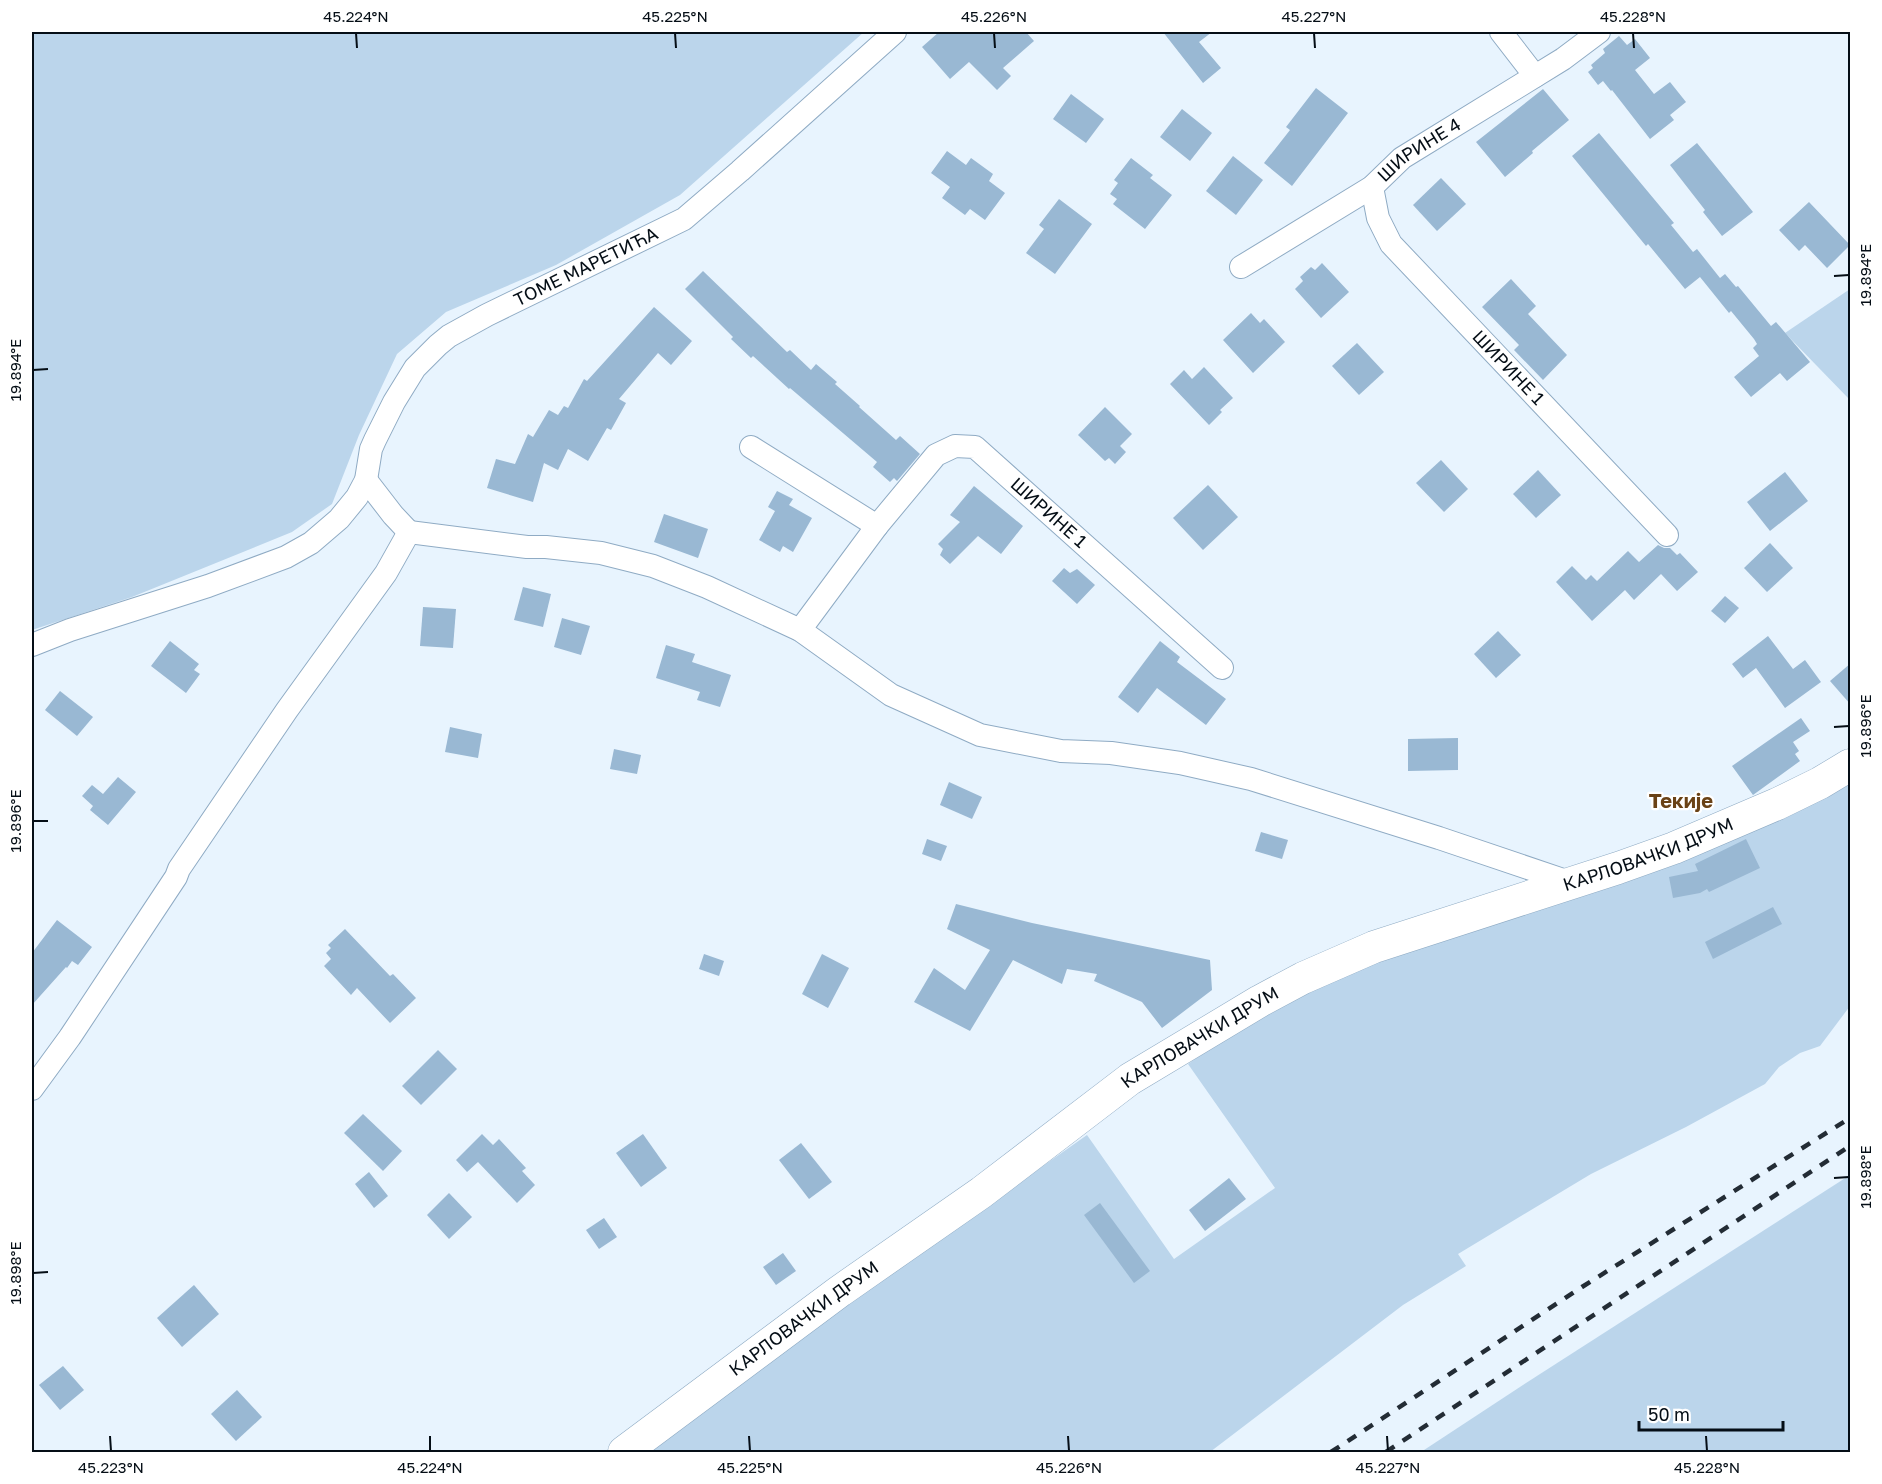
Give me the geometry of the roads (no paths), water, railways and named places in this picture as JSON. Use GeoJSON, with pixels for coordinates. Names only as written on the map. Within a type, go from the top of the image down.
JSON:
{"type":"FeatureCollection","features":[{"type":"Feature","properties":{"kind":"main road","name":"КАРЛОВАЧКИ ДРУМ"},"geometry":{"type":"LineString","coordinates":[[624,1452],[840,1292],[982,1192],[1130,1079],[1244,1011],[1303,978],[1374,947],[1674,848],[1744,819],[1820,783],[1851,765]]}},
{"type":"Feature","properties":{"kind":"street","name":"ТОМЕ МАРЕТИЋА"},"geometry":{"type":"LineString","coordinates":[[366,480],[371,449],[394,402],[415,368],[438,345],[449,336],[487,315],[684,219],[895,32]]}},
{"type":"Feature","properties":{"kind":"street"},"geometry":{"type":"LineString","coordinates":[[1501,32],[1535,76]]}},
{"type":"Feature","properties":{"kind":"street","name":"ШИРИНЕ 4"},"geometry":{"type":"LineString","coordinates":[[1241,267],[1372,187],[1402,158],[1563,59],[1599,32]]}},
{"type":"Feature","properties":{"kind":"street","name":"ШИРИНЕ 1"},"geometry":{"type":"LineString","coordinates":[[1372,187],[1378,218],[1391,244],[1667,535]]}},
{"type":"Feature","properties":{"kind":"street","name":"ШИРИНЕ 1"},"geometry":{"type":"LineString","coordinates":[[800,630],[877,526],[936,455],[955,446],[975,447],[1222,668]]}},
{"type":"Feature","properties":{"kind":"street"},"geometry":{"type":"LineString","coordinates":[[751,447],[877,526]]}},
{"type":"Feature","properties":{"kind":"street"},"geometry":{"type":"LineString","coordinates":[[32,645],[70,630],[208,586],[286,557],[311,543],[339,519],[357,497],[366,480],[409,532],[611,555],[653,566],[706,587],[800,630],[891,695],[980,735],[1061,751],[1111,753],[1180,763],[1251,779],[1439,838],[1572,883]]}},
{"type":"Feature","properties":{"kind":"street"},"geometry":{"type":"LineString","coordinates":[[32,1089],[70,1037],[176,877],[179,869],[287,710],[386,573],[409,532]]}},
{"type":"Feature","properties":{"kind":"railway"},"geometry":{"type":"LineString","coordinates":[[1331,1452],[1582,1287],[1850,1118]]}},
{"type":"Feature","properties":{"kind":"railway"},"geometry":{"type":"LineString","coordinates":[[1386,1452],[1850,1146]]}},
{"type":"Feature","properties":{"kind":"district","name":"Текије"},"geometry":{"type":"Point","coordinates":[1681,801]}}]}
